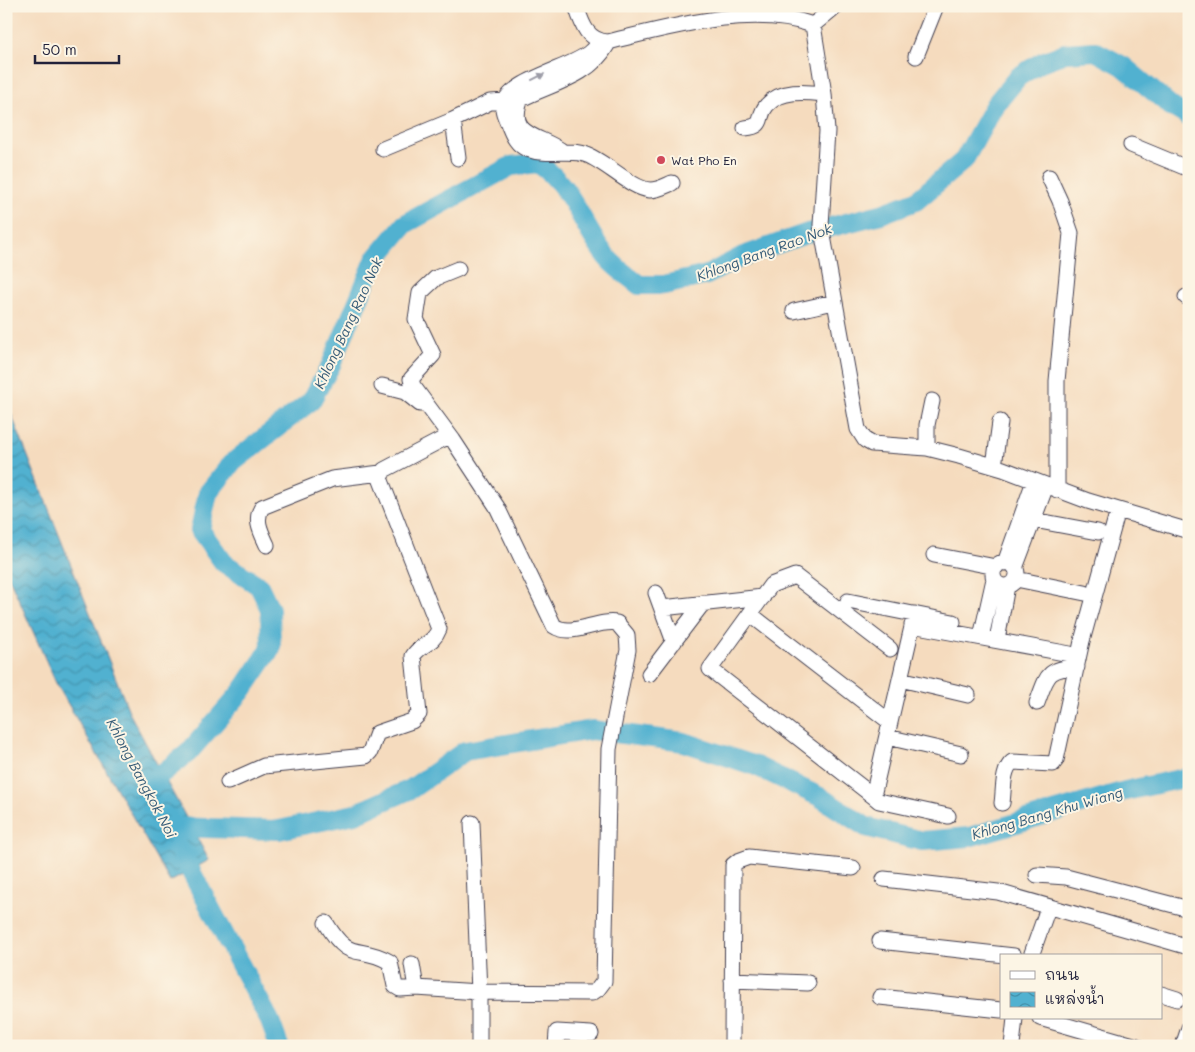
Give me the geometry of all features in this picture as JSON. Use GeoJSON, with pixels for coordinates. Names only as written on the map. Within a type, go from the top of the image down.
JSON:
{"type":"FeatureCollection","features":[{"type":"Feature","properties":{"kind":"street"},"geometry":{"type":"LineString","coordinates":[[576,6],[587,34],[603,42]]}},
{"type":"Feature","properties":{"kind":"street"},"geometry":{"type":"LineString","coordinates":[[813,24],[836,6]]}},
{"type":"Feature","properties":{"kind":"street"},"geometry":{"type":"LineString","coordinates":[[916,56],[936,6]]}},
{"type":"Feature","properties":{"kind":"street"},"geometry":{"type":"LineString","coordinates":[[672,184],[659,189],[644,189],[596,158],[582,152],[550,154],[526,149],[516,141],[504,115],[503,107],[506,101],[519,88],[591,52],[603,42],[676,26],[746,17],[762,16],[801,20],[813,24]]}},
{"type":"Feature","properties":{"kind":"street"},"geometry":{"type":"LineString","coordinates":[[813,24],[824,94],[827,132],[822,225],[834,302],[858,429],[865,440],[880,445],[927,448],[994,466],[1046,486],[1189,531]]}},
{"type":"Feature","properties":{"kind":"street"},"geometry":{"type":"LineString","coordinates":[[564,153],[555,145],[528,136],[520,126],[516,111],[521,99],[589,67],[600,56],[603,42]]}},
{"type":"Feature","properties":{"kind":"street"},"geometry":{"type":"LineString","coordinates":[[745,128],[755,127],[759,124],[766,106],[781,95],[802,92],[824,94]]}},
{"type":"Feature","properties":{"kind":"street"},"geometry":{"type":"LineString","coordinates":[[383,149],[453,120],[490,102],[506,101]]}},
{"type":"Feature","properties":{"kind":"street"},"geometry":{"type":"LineString","coordinates":[[453,120],[458,158]]}},
{"type":"Feature","properties":{"kind":"street"},"geometry":{"type":"LineString","coordinates":[[1132,145],[1189,168]]}},
{"type":"Feature","properties":{"kind":"street"},"geometry":{"type":"LineString","coordinates":[[982,632],[1027,518],[1046,486],[1071,233],[1060,201],[1048,178]]}},
{"type":"Feature","properties":{"kind":"street"},"geometry":{"type":"LineString","coordinates":[[326,923],[344,948],[358,953],[380,956],[390,962],[395,986],[400,988],[479,992],[592,993],[604,981],[609,749],[626,669],[627,635],[617,623],[610,622],[567,631],[554,626],[497,507],[453,440],[413,386],[411,379],[433,355],[416,319],[420,293],[436,278],[458,269]]}},
{"type":"Feature","properties":{"kind":"street"},"geometry":{"type":"LineString","coordinates":[[794,311],[834,302]]}},
{"type":"Feature","properties":{"kind":"street"},"geometry":{"type":"LineString","coordinates":[[382,386],[405,392],[437,418]]}},
{"type":"Feature","properties":{"kind":"street"},"geometry":{"type":"LineString","coordinates":[[927,448],[927,425],[932,402]]}},
{"type":"Feature","properties":{"kind":"street"},"geometry":{"type":"LineString","coordinates":[[994,466],[1000,422]]}},
{"type":"Feature","properties":{"kind":"street"},"geometry":{"type":"LineString","coordinates":[[267,545],[258,521],[258,514],[262,508],[332,479],[380,473],[441,440],[447,438],[453,440]]}},
{"type":"Feature","properties":{"kind":"street"},"geometry":{"type":"LineString","coordinates":[[228,782],[264,766],[366,756],[370,752],[377,733],[412,722],[419,714],[413,656],[432,642],[439,629],[380,478],[380,473]]}},
{"type":"Feature","properties":{"kind":"street"},"geometry":{"type":"LineString","coordinates":[[1002,803],[1007,766],[1012,762],[1053,764],[1056,760],[1073,660],[1118,510]]}},
{"type":"Feature","properties":{"kind":"street"},"geometry":{"type":"LineString","coordinates":[[1027,518],[1098,532]]}},
{"type":"Feature","properties":{"kind":"street"},"geometry":{"type":"LineString","coordinates":[[934,555],[1085,593]]}},
{"type":"Feature","properties":{"kind":"street"},"geometry":{"type":"LineString","coordinates":[[997,640],[1006,573]]}},
{"type":"Feature","properties":{"kind":"street"},"geometry":{"type":"LineString","coordinates":[[890,649],[795,576],[771,585],[710,669],[879,801],[948,816]]}},
{"type":"Feature","properties":{"kind":"street"},"geometry":{"type":"LineString","coordinates":[[656,593],[674,642]]}},
{"type":"Feature","properties":{"kind":"street"},"geometry":{"type":"LineString","coordinates":[[662,608],[763,596]]}},
{"type":"Feature","properties":{"kind":"street"},"geometry":{"type":"LineString","coordinates":[[848,601],[913,619],[982,632],[997,640],[1073,660]]}},
{"type":"Feature","properties":{"kind":"street"},"geometry":{"type":"LineString","coordinates":[[650,674],[703,603]]}},
{"type":"Feature","properties":{"kind":"street"},"geometry":{"type":"LineString","coordinates":[[750,614],[888,730],[960,754]]}},
{"type":"Feature","properties":{"kind":"street"},"geometry":{"type":"LineString","coordinates":[[873,796],[913,619]]}},
{"type":"Feature","properties":{"kind":"street"},"geometry":{"type":"LineString","coordinates":[[1037,702],[1048,675],[1073,660]]}},
{"type":"Feature","properties":{"kind":"street"},"geometry":{"type":"LineString","coordinates":[[900,679],[968,695]]}},
{"type":"Feature","properties":{"kind":"street"},"geometry":{"type":"LineString","coordinates":[[472,823],[479,992],[479,1046]]}},
{"type":"Feature","properties":{"kind":"street"},"geometry":{"type":"LineString","coordinates":[[732,1046],[732,872],[734,866],[738,861],[749,857],[853,868]]}},
{"type":"Feature","properties":{"kind":"street"},"geometry":{"type":"LineString","coordinates":[[1037,876],[1066,877],[1189,908]]}},
{"type":"Feature","properties":{"kind":"street"},"geometry":{"type":"LineString","coordinates":[[884,879],[998,892],[1048,908],[1189,947]]}},
{"type":"Feature","properties":{"kind":"street"},"geometry":{"type":"LineString","coordinates":[[1032,954],[1048,908]]}},
{"type":"Feature","properties":{"kind":"street"},"geometry":{"type":"LineString","coordinates":[[880,941],[1000,954]]}},
{"type":"Feature","properties":{"kind":"street"},"geometry":{"type":"LineString","coordinates":[[412,964],[416,988]]}},
{"type":"Feature","properties":{"kind":"street"},"geometry":{"type":"LineString","coordinates":[[732,980],[808,983]]}},
{"type":"Feature","properties":{"kind":"street"},"geometry":{"type":"LineString","coordinates":[[1162,994],[1177,998]]}},
{"type":"Feature","properties":{"kind":"street"},"geometry":{"type":"LineString","coordinates":[[880,997],[1000,1010]]}},
{"type":"Feature","properties":{"kind":"street"},"geometry":{"type":"LineString","coordinates":[[1012,1046],[1015,1020]]}},
{"type":"Feature","properties":{"kind":"street"},"geometry":{"type":"LineString","coordinates":[[1047,1020],[1137,1046]]}},
{"type":"Feature","properties":{"kind":"street"},"geometry":{"type":"LineString","coordinates":[[1183,1046],[1189,1028]]}},
{"type":"Feature","properties":{"kind":"street"},"geometry":{"type":"LineString","coordinates":[[556,1046],[557,1032],[591,1034]]}},
{"type":"Feature","properties":{"kind":"water"},"geometry":{"type":"Polygon","coordinates":[[[6,401],[130,714],[209,860],[170,882],[56,683],[6,571],[6,401]]]}},
{"type":"Feature","properties":{"kind":"waterway","name":"Khlong Bang Rao Nok"},"geometry":{"type":"LineString","coordinates":[[146,786],[188,753],[242,691],[271,648],[270,609],[259,586],[224,563],[200,530],[208,493],[232,463],[311,401],[331,365],[375,260],[405,224],[511,166],[538,163],[561,184],[576,206],[588,230],[612,263],[639,285],[664,285],[707,275],[741,257],[808,233],[881,214],[916,201],[964,160],[994,106],[1018,77],[1042,62],[1065,53],[1095,51],[1123,66],[1172,107],[1189,117]]}},
{"type":"Feature","properties":{"kind":"waterway","name":"Khlong Bang Khu Wiang"},"geometry":{"type":"LineString","coordinates":[[168,827],[279,830],[355,814],[411,789],[465,751],[592,730],[684,742],[756,766],[820,797],[866,827],[922,841],[969,837],[1125,791],[1189,777]]}},
{"type":"Feature","properties":{"kind":"waterway","name":"Khlong Bangkok Noi"},"geometry":{"type":"LineString","coordinates":[[178,847],[270,1021],[279,1046]]}},
{"type":"Feature","properties":{"kind":"place","name":"Wat Pho En"},"geometry":{"type":"Point","coordinates":[661,160]}}]}
